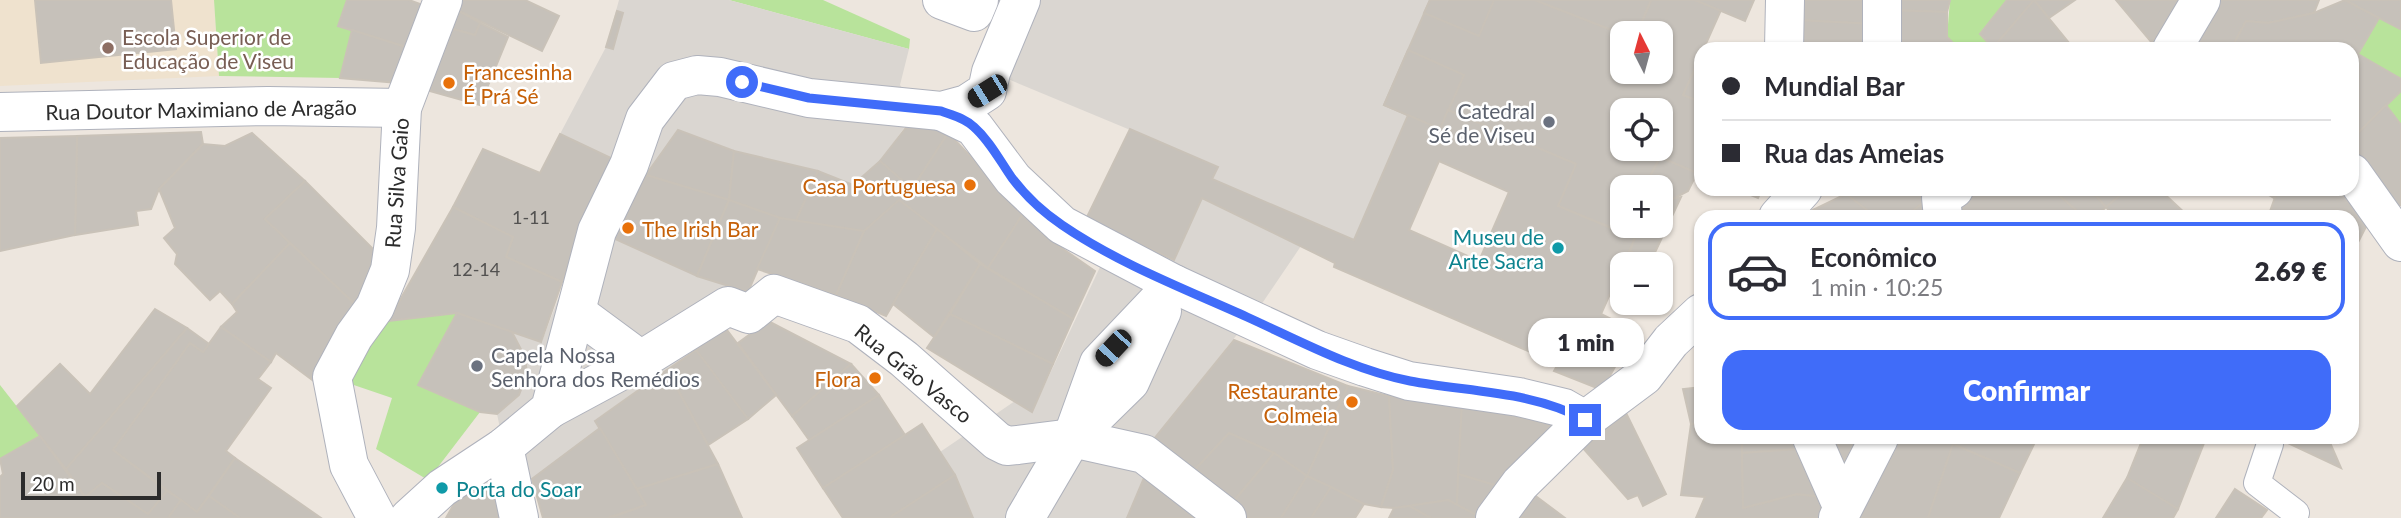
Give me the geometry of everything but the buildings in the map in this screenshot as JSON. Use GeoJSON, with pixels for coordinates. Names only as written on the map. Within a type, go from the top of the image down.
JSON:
{"type":"FeatureCollection","features":[{"type":"Feature","properties":{"kind":"street","name":"Rua Silva Gaio"},"geometry":{"type":"LineString","coordinates":[[377,518],[348,464],[332,377],[354,336],[374,307],[390,270],[396,228],[401,108],[443,0]]}},
{"type":"Feature","properties":{"kind":"street"},"geometry":{"type":"LineString","coordinates":[[942,0],[974,12],[979,0]]}},
{"type":"Feature","properties":{"kind":"street"},"geometry":{"type":"LineString","coordinates":[[1000,160],[987,118],[989,82],[1021,0]]}},
{"type":"Feature","properties":{"kind":"street"},"geometry":{"type":"LineString","coordinates":[[1784,42],[1785,0]]}},
{"type":"Feature","properties":{"kind":"street"},"geometry":{"type":"LineString","coordinates":[[1882,0],[1882,42]]}},
{"type":"Feature","properties":{"kind":"street"},"geometry":{"type":"LineString","coordinates":[[2176,42],[2201,0]]}},
{"type":"Feature","properties":{"kind":"street"},"geometry":{"type":"LineString","coordinates":[[550,409],[597,231],[629,166],[645,120],[657,100],[674,81],[685,77],[719,77],[809,98],[941,111],[974,127],[1035,203],[1062,225],[1106,251],[1174,285],[1317,349],[1409,381],[1519,397],[1564,408],[1585,420]]}},
{"type":"Feature","properties":{"kind":"street"},"geometry":{"type":"LineString","coordinates":[[941,111],[967,104],[989,82]]}},
{"type":"Feature","properties":{"kind":"street","name":"Rua Doutor Maximiano de Aragão"},"geometry":{"type":"LineString","coordinates":[[0,112],[268,106],[401,108]]}},
{"type":"Feature","properties":{"kind":"street"},"geometry":{"type":"LineString","coordinates":[[2359,183],[2401,242]]}},
{"type":"Feature","properties":{"kind":"street"},"geometry":{"type":"LineString","coordinates":[[1025,518],[1072,438],[1099,363],[1174,285]]}},
{"type":"Feature","properties":{"kind":"street","name":"Rua Grão Vasco"},"geometry":{"type":"LineString","coordinates":[[641,360],[728,306],[749,314],[774,294],[858,324],[1007,446],[1072,438]]}},
{"type":"Feature","properties":{"kind":"street"},"geometry":{"type":"LineString","coordinates":[[409,518],[442,488],[504,447],[550,409],[641,360],[576,312]]}},
{"type":"Feature","properties":{"kind":"street"},"geometry":{"type":"LineString","coordinates":[[1495,518],[1520,484],[1585,420],[1644,376],[1671,341],[1694,320]]}},
{"type":"Feature","properties":{"kind":"street"},"geometry":{"type":"LineString","coordinates":[[1072,438],[1144,454],[1227,518]]}},
{"type":"Feature","properties":{"kind":"street"},"geometry":{"type":"LineString","coordinates":[[1814,444],[1840,512]]}},
{"type":"Feature","properties":{"kind":"street"},"geometry":{"type":"LineString","coordinates":[[1840,512],[1876,444]]}},
{"type":"Feature","properties":{"kind":"street"},"geometry":{"type":"LineString","coordinates":[[504,447],[519,518]]}},
{"type":"Feature","properties":{"kind":"lane"},"geometry":{"type":"LineString","coordinates":[[2270,444],[2257,483],[2296,513],[2294,518]]}},
{"type":"Feature","properties":{"kind":"shaded area","name":"Escola Superior de Educação de Viseu"},"geometry":{"type":"Polygon","coordinates":[[[0,0],[214,0],[219,76],[0,86],[0,0]]]}},
{"type":"Feature","properties":{"kind":"shaded area"},"geometry":{"type":"Polygon","coordinates":[[[619,0],[729,0],[909,49],[900,85],[918,109],[880,161],[853,185],[818,171],[646,175],[560,134],[606,47],[619,0]]]}},
{"type":"Feature","properties":{"kind":"shaded area"},"geometry":{"type":"Polygon","coordinates":[[[1021,0],[1430,0],[1384,104],[1408,115],[1354,240],[1212,179],[1217,166],[991,72],[1021,0]]]}},
{"type":"Feature","properties":{"kind":"shaded area"},"geometry":{"type":"Polygon","coordinates":[[[1202,198],[1301,246],[1263,302],[1149,445],[1149,466],[1127,518],[973,518],[940,452],[1015,401],[1032,412],[1116,233],[1173,259],[1202,198]]]}},
{"type":"Feature","properties":{"kind":"shaded area"},"geometry":{"type":"Polygon","coordinates":[[[586,226],[697,276],[748,292],[724,326],[696,350],[595,420],[600,428],[532,479],[511,480],[497,414],[519,395],[527,374],[525,357],[512,332],[542,341],[586,226]]]}},
{"type":"Feature","properties":{"kind":"green space"},"geometry":{"type":"Polygon","coordinates":[[[214,0],[347,0],[339,26],[352,30],[340,78],[219,76],[214,0]]]}},
{"type":"Feature","properties":{"kind":"green space"},"geometry":{"type":"Polygon","coordinates":[[[729,0],[823,0],[910,39],[909,49],[729,0]]]}},
{"type":"Feature","properties":{"kind":"green space"},"geometry":{"type":"Polygon","coordinates":[[[1950,0],[2007,0],[1980,33],[1988,42],[1952,42],[1947,37],[1950,0]]]}},
{"type":"Feature","properties":{"kind":"green space"},"geometry":{"type":"Polygon","coordinates":[[[2379,18],[2401,27],[2401,79],[2359,55],[2379,18]]]}},
{"type":"Feature","properties":{"kind":"green space"},"geometry":{"type":"Polygon","coordinates":[[[2401,91],[2401,125],[2386,105],[2401,91]]]}},
{"type":"Feature","properties":{"kind":"green space"},"geometry":{"type":"Polygon","coordinates":[[[457,313],[418,385],[480,412],[428,480],[376,449],[392,398],[342,381],[388,321],[457,313]]]}},
{"type":"Feature","properties":{"kind":"green space"},"geometry":{"type":"Polygon","coordinates":[[[0,385],[40,436],[0,459],[0,385]]]}},
{"type":"Feature","properties":{"kind":"place","name":"Escola Superior de Educação de Viseu"},"geometry":{"type":"Point","coordinates":[108,48]}},
{"type":"Feature","properties":{"kind":"place","name":"Francesinha É Prá Sé"},"geometry":{"type":"Point","coordinates":[449,83]}},
{"type":"Feature","properties":{"kind":"place","name":"Catedral Sé de Viseu"},"geometry":{"type":"Point","coordinates":[1549,122]}},
{"type":"Feature","properties":{"kind":"place","name":"Casa Portuguesa"},"geometry":{"type":"Point","coordinates":[970,185]}},
{"type":"Feature","properties":{"kind":"place","name":"The Irish Bar"},"geometry":{"type":"Point","coordinates":[628,228]}},
{"type":"Feature","properties":{"kind":"place","name":"Museu de Arte Sacra"},"geometry":{"type":"Point","coordinates":[1558,248]}},
{"type":"Feature","properties":{"kind":"place","name":"Capela Nossa Senhora dos Remédios"},"geometry":{"type":"Point","coordinates":[477,366]}},
{"type":"Feature","properties":{"kind":"place","name":"Flora"},"geometry":{"type":"Point","coordinates":[875,378]}},
{"type":"Feature","properties":{"kind":"place","name":"Restaurante Colmeia"},"geometry":{"type":"Point","coordinates":[1352,402]}},
{"type":"Feature","properties":{"kind":"place","name":"Porta do Soar"},"geometry":{"type":"Point","coordinates":[442,488]}},
{"type":"Feature","properties":{"kind":"route"},"geometry":{"type":"LineString","coordinates":[[742,82],[809,98],[941,111],[960,117],[974,127],[1013,179],[1035,203],[1062,225],[1106,251],[1174,285],[1317,349],[1365,367],[1409,381],[1519,397],[1564,408],[1585,420]]}}]}
